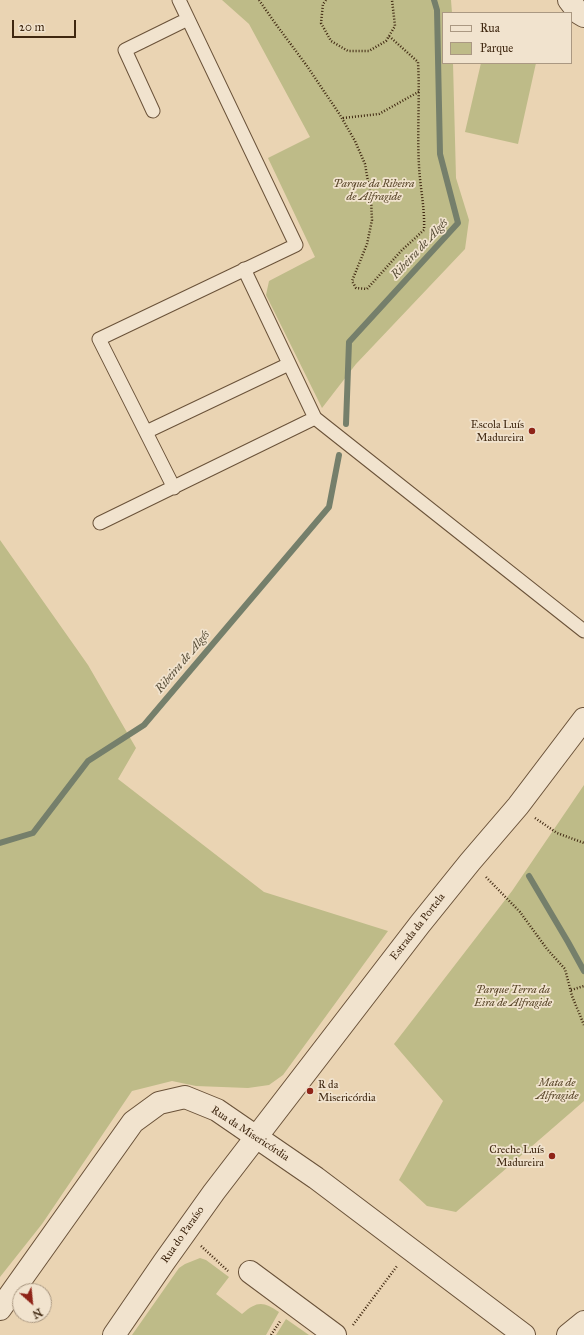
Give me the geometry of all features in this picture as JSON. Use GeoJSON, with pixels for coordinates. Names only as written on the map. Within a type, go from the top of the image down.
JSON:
{"type":"FeatureCollection","features":[{"type":"Feature","properties":{"kind":"street"},"geometry":{"type":"LineString","coordinates":[[569,0],[579,13],[584,16]]}},
{"type":"Feature","properties":{"kind":"street","name":"Estrada da Portela"},"geometry":{"type":"LineString","coordinates":[[256,1138],[420,924],[518,806],[584,719]]}},
{"type":"Feature","properties":{"kind":"street","name":"Rua da Misericórdia"},"geometry":{"type":"LineString","coordinates":[[0,1309],[133,1122],[159,1102],[185,1097],[217,1110],[316,1178],[524,1335]]}},
{"type":"Feature","properties":{"kind":"street","name":"Rua do Paraíso"},"geometry":{"type":"LineString","coordinates":[[114,1335],[186,1231],[256,1138]]}},
{"type":"Feature","properties":{"kind":"street"},"geometry":{"type":"LineString","coordinates":[[250,1272],[343,1332]]}},
{"type":"Feature","properties":{"kind":"street"},"geometry":{"type":"LineString","coordinates":[[568,1335],[584,1322]]}},
{"type":"Feature","properties":{"kind":"lane"},"geometry":{"type":"LineString","coordinates":[[174,488],[99,339],[296,245],[179,0]]}},
{"type":"Feature","properties":{"kind":"lane"},"geometry":{"type":"LineString","coordinates":[[154,111],[125,50],[188,19]]}},
{"type":"Feature","properties":{"kind":"lane"},"geometry":{"type":"LineString","coordinates":[[244,269],[315,418],[584,631]]}},
{"type":"Feature","properties":{"kind":"lane"},"geometry":{"type":"LineString","coordinates":[[146,432],[289,364]]}},
{"type":"Feature","properties":{"kind":"lane"},"geometry":{"type":"LineString","coordinates":[[100,523],[315,418]]}},
{"type":"Feature","properties":{"kind":"path"},"geometry":{"type":"LineString","coordinates":[[260,0],[340,115],[355,141],[365,164],[372,199],[372,220],[367,244],[352,281],[356,288],[366,289],[402,250],[424,230],[425,213],[419,166],[418,121],[420,91],[418,62],[389,36]]}},
{"type":"Feature","properties":{"kind":"path"},"geometry":{"type":"LineString","coordinates":[[326,0],[323,4],[321,23],[331,41],[348,51],[369,51],[386,41],[395,26],[392,0]]}},
{"type":"Feature","properties":{"kind":"path"},"geometry":{"type":"LineString","coordinates":[[342,118],[379,114],[420,91]]}},
{"type":"Feature","properties":{"kind":"path"},"geometry":{"type":"LineString","coordinates":[[518,806],[557,833],[584,843]]}},
{"type":"Feature","properties":{"kind":"path"},"geometry":{"type":"LineString","coordinates":[[470,862],[520,912],[547,949],[565,969],[584,1025]]}},
{"type":"Feature","properties":{"kind":"path"},"geometry":{"type":"LineString","coordinates":[[571,990],[584,986]]}},
{"type":"Feature","properties":{"kind":"path"},"geometry":{"type":"LineString","coordinates":[[186,1231],[241,1283],[250,1272]]}},
{"type":"Feature","properties":{"kind":"path"},"geometry":{"type":"LineString","coordinates":[[343,1332],[399,1264]]}},
{"type":"Feature","properties":{"kind":"path"},"geometry":{"type":"LineString","coordinates":[[271,1335],[283,1316]]}},
{"type":"Feature","properties":{"kind":"green space","name":"Parque da Ribeira de Alfragide"},"geometry":{"type":"Polygon","coordinates":[[[222,0],[451,0],[452,12],[442,12],[442,64],[453,64],[456,178],[469,220],[465,249],[356,364],[322,408],[266,295],[269,281],[315,257],[268,158],[310,137],[249,24],[222,0]]]}},
{"type":"Feature","properties":{"kind":"green space"},"geometry":{"type":"Polygon","coordinates":[[[481,64],[536,64],[518,144],[465,132],[481,64]]]}},
{"type":"Feature","properties":{"kind":"green space"},"geometry":{"type":"Polygon","coordinates":[[[0,540],[88,665],[136,748],[118,779],[264,892],[388,931],[283,1075],[269,1085],[248,1088],[196,1086],[172,1081],[132,1091],[42,1224],[0,1277],[0,540]]]}},
{"type":"Feature","properties":{"kind":"green space","name":"Parque Terra da Eira de Alfragide"},"geometry":{"type":"Polygon","coordinates":[[[584,785],[584,1101],[456,1212],[427,1206],[399,1180],[443,1101],[394,1044],[512,891],[584,785]]]}},
{"type":"Feature","properties":{"kind":"green space"},"geometry":{"type":"Polygon","coordinates":[[[200,1258],[206,1260],[229,1277],[216,1294],[242,1314],[252,1307],[260,1304],[269,1306],[279,1312],[266,1335],[132,1335],[179,1268],[200,1258]]]}},
{"type":"Feature","properties":{"kind":"green space"},"geometry":{"type":"Polygon","coordinates":[[[286,1319],[309,1335],[276,1335],[286,1319]]]}},
{"type":"Feature","properties":{"kind":"waterway","name":"Ribeira de Algés"},"geometry":{"type":"LineString","coordinates":[[346,424],[349,342],[458,223],[440,154],[437,10],[434,0]]}},
{"type":"Feature","properties":{"kind":"waterway","name":"Ribeira de Algés"},"geometry":{"type":"LineString","coordinates":[[0,843],[33,833],[88,761],[144,725],[329,507],[339,455]]}},
{"type":"Feature","properties":{"kind":"waterway"},"geometry":{"type":"LineString","coordinates":[[529,876],[584,971]]}},
{"type":"Feature","properties":{"kind":"place","name":"Escola Luís Madureira"},"geometry":{"type":"Point","coordinates":[532,431]}},
{"type":"Feature","properties":{"kind":"place","name":"R da Misericórdia"},"geometry":{"type":"Point","coordinates":[310,1091]}},
{"type":"Feature","properties":{"kind":"place","name":"Creche Luís Madureira"},"geometry":{"type":"Point","coordinates":[552,1156]}},
{"type":"Feature","properties":{"kind":"park label","name":"Mata de Alfragide"},"geometry":{"type":"Point","coordinates":[557,1089]}}]}
